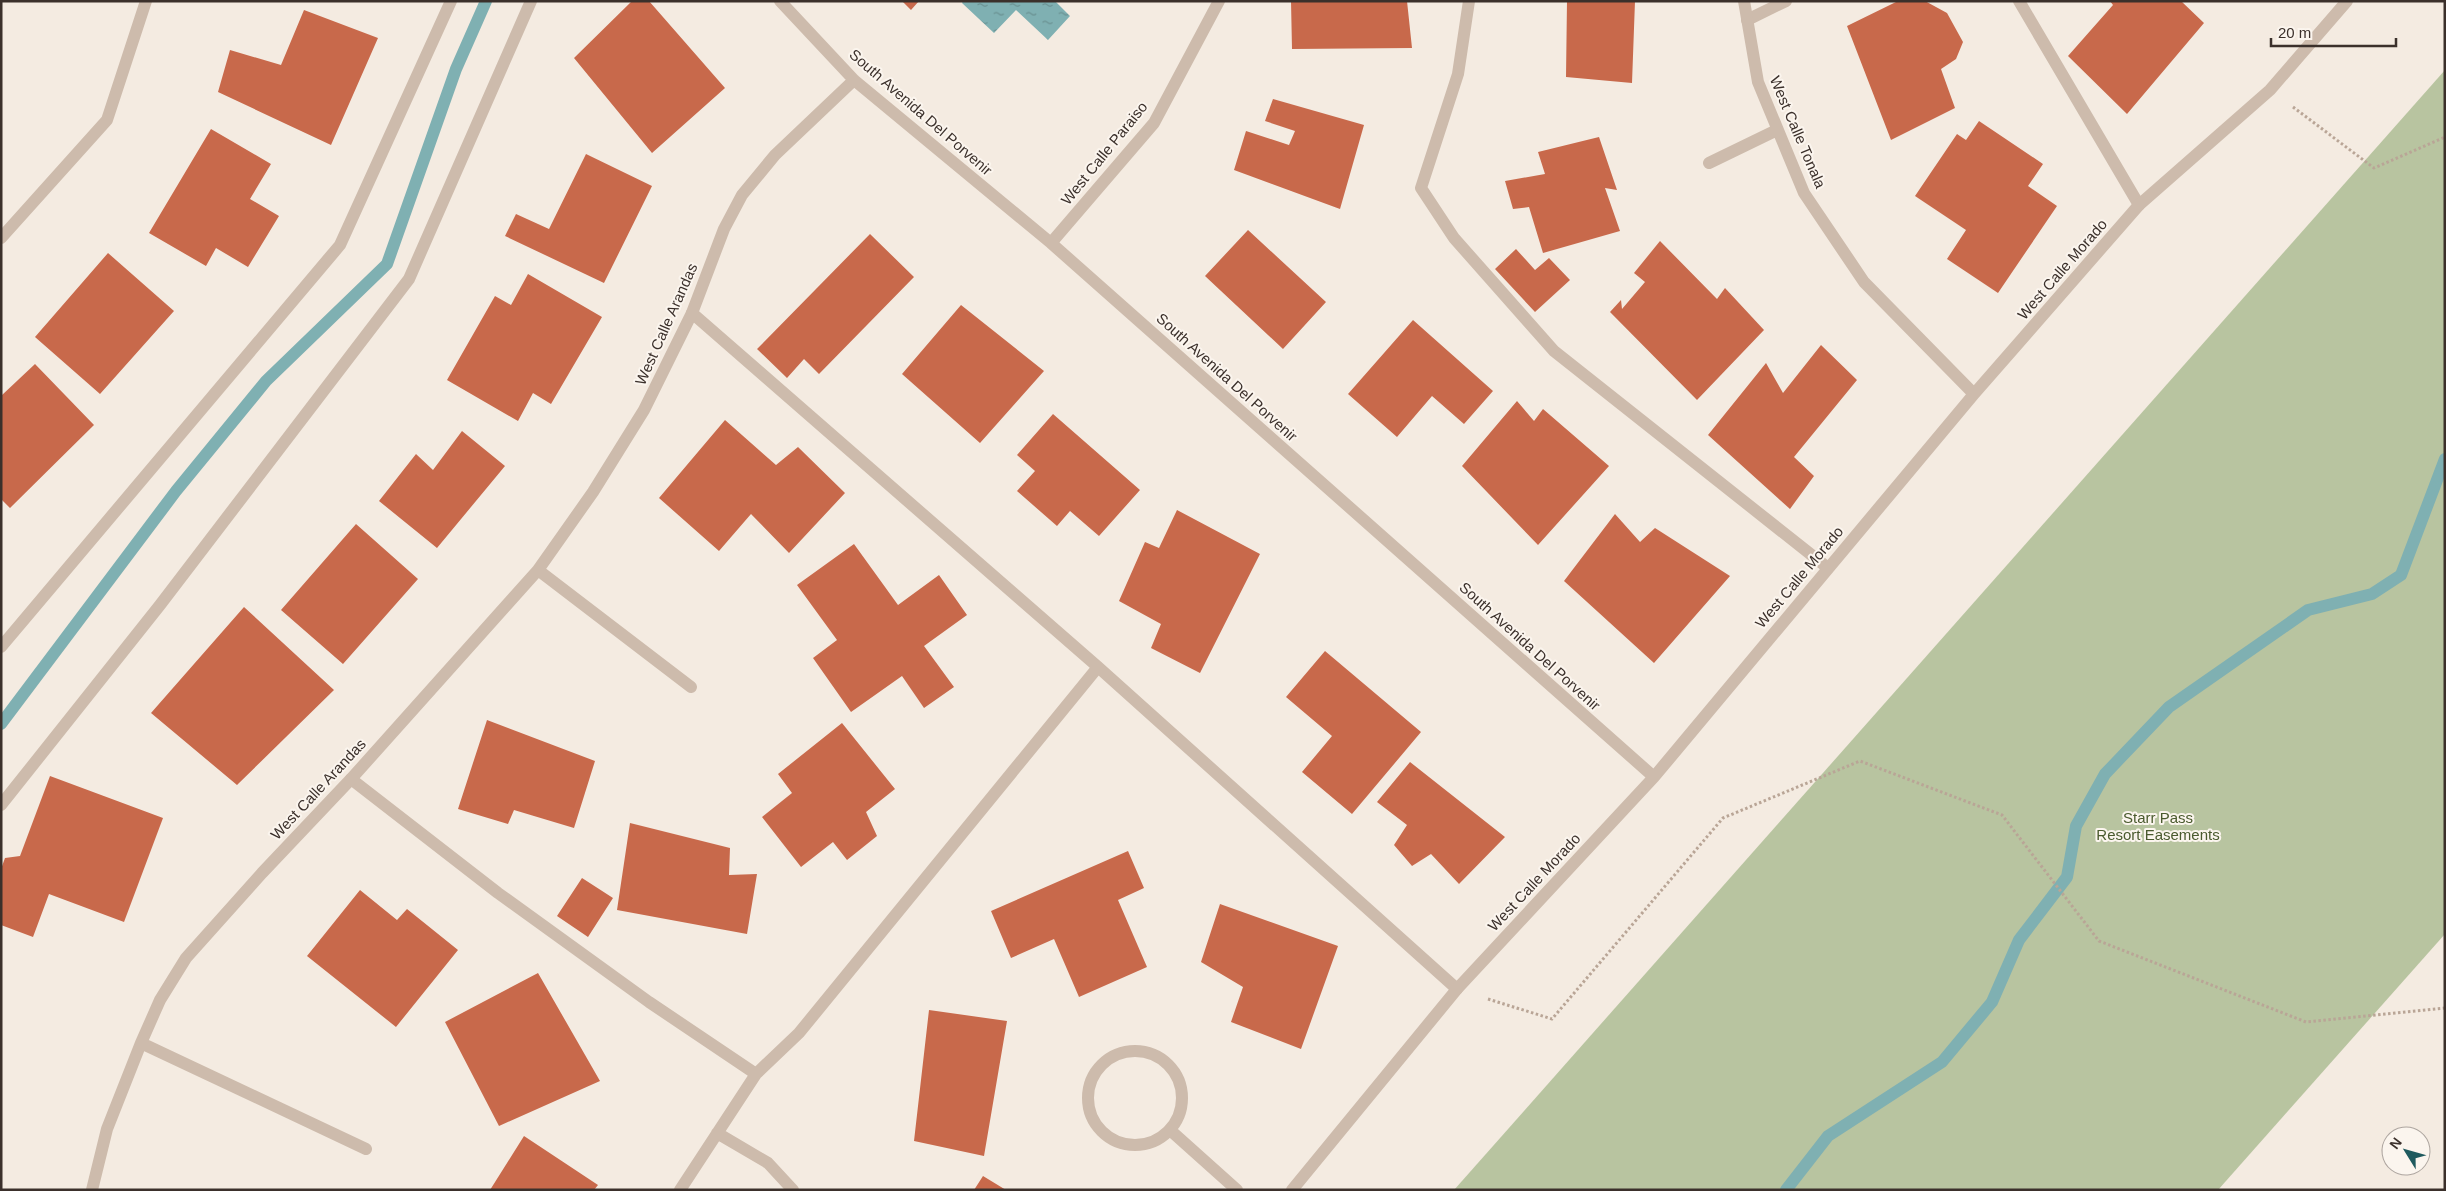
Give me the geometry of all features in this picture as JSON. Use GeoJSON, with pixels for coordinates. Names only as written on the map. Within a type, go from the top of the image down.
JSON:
{"type":"FeatureCollection","features":[{"type":"Feature","properties":{"kind":"street"},"geometry":{"type":"LineString","coordinates":[[1,238],[107,120],[146,1]]}},
{"type":"Feature","properties":{"kind":"street"},"geometry":{"type":"LineString","coordinates":[[1,647],[340,245],[451,1]]}},
{"type":"Feature","properties":{"kind":"street"},"geometry":{"type":"LineString","coordinates":[[1,805],[160,605],[409,279],[531,1]]}},
{"type":"Feature","properties":{"kind":"street","name":"South Avenida Del Porvenir"},"geometry":{"type":"LineString","coordinates":[[780,1],[854,80],[1051,243],[1654,777]]}},
{"type":"Feature","properties":{"kind":"street","name":"West Calle Paraiso"},"geometry":{"type":"LineString","coordinates":[[1051,243],[1154,123],[1219,1]]}},
{"type":"Feature","properties":{"kind":"street"},"geometry":{"type":"LineString","coordinates":[[1469,1],[1458,74],[1421,188],[1454,238],[1554,351],[1828,568]]}},
{"type":"Feature","properties":{"kind":"street","name":"West Calle Tonala"},"geometry":{"type":"LineString","coordinates":[[1744,1],[1758,82],[1804,193],[1864,282],[1974,394]]}},
{"type":"Feature","properties":{"kind":"street"},"geometry":{"type":"LineString","coordinates":[[1747,20],[1786,1]]}},
{"type":"Feature","properties":{"kind":"street"},"geometry":{"type":"LineString","coordinates":[[2019,1],[2139,205]]}},
{"type":"Feature","properties":{"kind":"street","name":"West Calle Morado"},"geometry":{"type":"LineString","coordinates":[[1292,1190],[1457,989],[1654,777],[1974,394],[2139,205],[2270,90],[2347,1]]}},
{"type":"Feature","properties":{"kind":"street","name":"West Calle Arandas"},"geometry":{"type":"LineString","coordinates":[[92,1190],[107,1129],[141,1043],[160,1000],[186,958],[262,872],[351,779],[538,570],[593,492],[644,410],[692,313],[724,228],[742,195],[775,155],[854,80]]}},
{"type":"Feature","properties":{"kind":"street"},"geometry":{"type":"LineString","coordinates":[[1709,163],[1778,130]]}},
{"type":"Feature","properties":{"kind":"street"},"geometry":{"type":"LineString","coordinates":[[692,313],[1098,667],[1457,989]]}},
{"type":"Feature","properties":{"kind":"street"},"geometry":{"type":"LineString","coordinates":[[538,570],[691,687]]}},
{"type":"Feature","properties":{"kind":"street"},"geometry":{"type":"LineString","coordinates":[[680,1190],[756,1074],[799,1034],[1098,667]]}},
{"type":"Feature","properties":{"kind":"street"},"geometry":{"type":"LineString","coordinates":[[351,779],[506,899],[649,1002],[756,1074]]}},
{"type":"Feature","properties":{"kind":"street"},"geometry":{"type":"LineString","coordinates":[[141,1043],[366,1149]]}},
{"type":"Feature","properties":{"kind":"street"},"geometry":{"type":"LineString","coordinates":[[1139,1050],[1166,1062],[1176,1074],[1181,1088],[1182,1103],[1178,1117],[1170,1130],[1157,1140],[1142,1145],[1126,1145],[1110,1139],[1097,1128],[1090,1114],[1087,1097],[1090,1081],[1099,1067],[1110,1057],[1124,1052],[1139,1050]]}},
{"type":"Feature","properties":{"kind":"street"},"geometry":{"type":"LineString","coordinates":[[1170,1130],[1237,1190]]}},
{"type":"Feature","properties":{"kind":"street"},"geometry":{"type":"LineString","coordinates":[[716,1133],[768,1163],[793,1190]]}},
{"type":"Feature","properties":{"kind":"path"},"geometry":{"type":"LineString","coordinates":[[2270,90],[2374,168],[2445,137]]}},
{"type":"Feature","properties":{"kind":"path"},"geometry":{"type":"LineString","coordinates":[[1457,989],[1552,1018],[1722,818],[1860,761],[2002,815],[2099,941],[2306,1022],[2445,1008]]}},
{"type":"Feature","properties":{"kind":"green space","name":"Starr Pass Resort Easements"},"geometry":{"type":"Polygon","coordinates":[[[2445,70],[2445,934],[2218,1190],[1454,1190],[2445,70]]]}},
{"type":"Feature","properties":{"kind":"water"},"geometry":{"type":"Polygon","coordinates":[[[963,1],[1055,1],[1070,16],[1048,40],[1016,10],[994,33],[962,3],[963,1]]]}},
{"type":"Feature","properties":{"kind":"building"},"geometry":{"type":"Polygon","coordinates":[[[632,1],[649,1],[725,88],[652,153],[574,58],[632,1]]]}},
{"type":"Feature","properties":{"kind":"building"},"geometry":{"type":"Polygon","coordinates":[[[902,1],[919,1],[911,10],[902,1]]]}},
{"type":"Feature","properties":{"kind":"building"},"geometry":{"type":"Polygon","coordinates":[[[1291,1],[1407,1],[1412,48],[1292,49],[1291,1]]]}},
{"type":"Feature","properties":{"kind":"building"},"geometry":{"type":"Polygon","coordinates":[[[1567,1],[1635,1],[1632,83],[1566,77],[1567,1]]]}},
{"type":"Feature","properties":{"kind":"building"},"geometry":{"type":"Polygon","coordinates":[[[1898,1],[1925,1],[1947,13],[1963,42],[1956,59],[1941,69],[1955,108],[1891,140],[1847,26],[1898,1]]]}},
{"type":"Feature","properties":{"kind":"building"},"geometry":{"type":"Polygon","coordinates":[[[2110,1],[2181,1],[2204,23],[2127,114],[2068,56],[2113,5],[2110,1]]]}},
{"type":"Feature","properties":{"kind":"building"},"geometry":{"type":"Polygon","coordinates":[[[304,10],[378,38],[331,145],[218,92],[230,50],[281,65],[304,10]]]}},
{"type":"Feature","properties":{"kind":"building"},"geometry":{"type":"Polygon","coordinates":[[[1273,99],[1364,125],[1340,209],[1234,170],[1246,131],[1289,145],[1295,131],[1265,121],[1273,99]]]}},
{"type":"Feature","properties":{"kind":"building"},"geometry":{"type":"Polygon","coordinates":[[[1979,121],[2043,164],[2028,186],[2057,206],[1998,293],[1947,259],[1966,230],[1915,196],[1957,134],[1966,140],[1979,121]]]}},
{"type":"Feature","properties":{"kind":"building"},"geometry":{"type":"Polygon","coordinates":[[[211,129],[271,164],[250,199],[279,216],[248,267],[216,248],[206,266],[149,233],[211,129]]]}},
{"type":"Feature","properties":{"kind":"building"},"geometry":{"type":"Polygon","coordinates":[[[1599,137],[1617,190],[1605,188],[1620,231],[1543,253],[1529,207],[1513,209],[1505,181],[1545,174],[1538,152],[1599,137]]]}},
{"type":"Feature","properties":{"kind":"building"},"geometry":{"type":"Polygon","coordinates":[[[586,154],[652,186],[604,283],[505,236],[516,214],[549,229],[586,154]]]}},
{"type":"Feature","properties":{"kind":"building"},"geometry":{"type":"Polygon","coordinates":[[[1248,230],[1326,302],[1283,349],[1205,276],[1248,230]]]}},
{"type":"Feature","properties":{"kind":"building"},"geometry":{"type":"Polygon","coordinates":[[[870,234],[914,277],[819,374],[804,359],[787,378],[757,349],[870,234]]]}},
{"type":"Feature","properties":{"kind":"building"},"geometry":{"type":"Polygon","coordinates":[[[1660,241],[1717,299],[1725,288],[1764,330],[1697,400],[1610,312],[1621,300],[1622,309],[1645,282],[1634,273],[1660,241]]]}},
{"type":"Feature","properties":{"kind":"building"},"geometry":{"type":"Polygon","coordinates":[[[1516,249],[1535,270],[1549,258],[1570,280],[1535,312],[1495,269],[1516,249]]]}},
{"type":"Feature","properties":{"kind":"building"},"geometry":{"type":"Polygon","coordinates":[[[108,253],[174,311],[100,394],[35,337],[108,253]]]}},
{"type":"Feature","properties":{"kind":"building"},"geometry":{"type":"Polygon","coordinates":[[[528,274],[602,317],[551,404],[533,393],[518,421],[447,380],[495,296],[511,305],[528,274]]]}},
{"type":"Feature","properties":{"kind":"building"},"geometry":{"type":"Polygon","coordinates":[[[961,305],[1044,371],[980,443],[902,374],[961,305]]]}},
{"type":"Feature","properties":{"kind":"building"},"geometry":{"type":"Polygon","coordinates":[[[1413,320],[1493,391],[1464,424],[1432,396],[1397,437],[1348,394],[1413,320]]]}},
{"type":"Feature","properties":{"kind":"building"},"geometry":{"type":"Polygon","coordinates":[[[1821,345],[1857,380],[1794,457],[1814,476],[1790,509],[1708,435],[1766,363],[1783,393],[1821,345]]]}},
{"type":"Feature","properties":{"kind":"building"},"geometry":{"type":"Polygon","coordinates":[[[35,364],[94,425],[10,508],[1,499],[1,396],[35,364]]]}},
{"type":"Feature","properties":{"kind":"building"},"geometry":{"type":"Polygon","coordinates":[[[1517,401],[1534,421],[1543,409],[1609,466],[1538,545],[1462,466],[1517,401]]]}},
{"type":"Feature","properties":{"kind":"building"},"geometry":{"type":"Polygon","coordinates":[[[1053,414],[1140,490],[1099,536],[1070,511],[1057,526],[1017,491],[1035,471],[1017,455],[1053,414]]]}},
{"type":"Feature","properties":{"kind":"building"},"geometry":{"type":"Polygon","coordinates":[[[725,420],[776,465],[798,447],[845,493],[789,553],[751,514],[719,551],[659,498],[725,420]]]}},
{"type":"Feature","properties":{"kind":"building"},"geometry":{"type":"Polygon","coordinates":[[[462,431],[505,466],[437,548],[379,501],[416,454],[433,470],[462,431]]]}},
{"type":"Feature","properties":{"kind":"building"},"geometry":{"type":"Polygon","coordinates":[[[1177,510],[1260,554],[1200,673],[1151,648],[1161,624],[1119,601],[1145,542],[1159,548],[1177,510]]]}},
{"type":"Feature","properties":{"kind":"building"},"geometry":{"type":"Polygon","coordinates":[[[1615,514],[1640,542],[1655,528],[1730,576],[1654,663],[1564,581],[1615,514]]]}},
{"type":"Feature","properties":{"kind":"building"},"geometry":{"type":"Polygon","coordinates":[[[356,524],[418,579],[343,664],[281,610],[356,524]]]}},
{"type":"Feature","properties":{"kind":"building"},"geometry":{"type":"Polygon","coordinates":[[[854,544],[898,605],[939,575],[967,615],[924,646],[954,687],[924,708],[902,676],[851,712],[813,658],[837,640],[797,585],[854,544]]]}},
{"type":"Feature","properties":{"kind":"building"},"geometry":{"type":"Polygon","coordinates":[[[244,607],[334,690],[237,785],[151,713],[244,607]]]}},
{"type":"Feature","properties":{"kind":"building"},"geometry":{"type":"Polygon","coordinates":[[[1325,651],[1421,732],[1352,814],[1302,772],[1332,736],[1286,697],[1325,651]]]}},
{"type":"Feature","properties":{"kind":"building"},"geometry":{"type":"Polygon","coordinates":[[[487,720],[595,761],[574,828],[514,810],[508,824],[458,809],[487,720]]]}},
{"type":"Feature","properties":{"kind":"building"},"geometry":{"type":"Polygon","coordinates":[[[842,723],[895,789],[866,812],[877,836],[847,860],[833,842],[801,867],[762,817],[792,793],[778,774],[842,723]]]}},
{"type":"Feature","properties":{"kind":"building"},"geometry":{"type":"Polygon","coordinates":[[[1410,762],[1505,837],[1459,884],[1431,854],[1412,866],[1394,845],[1407,825],[1377,802],[1410,762]]]}},
{"type":"Feature","properties":{"kind":"building"},"geometry":{"type":"Polygon","coordinates":[[[50,776],[163,818],[124,922],[49,894],[33,937],[1,925],[1,869],[5,858],[20,856],[50,776]]]}},
{"type":"Feature","properties":{"kind":"building"},"geometry":{"type":"Polygon","coordinates":[[[630,823],[730,848],[729,875],[757,874],[747,934],[617,910],[630,823]]]}},
{"type":"Feature","properties":{"kind":"building"},"geometry":{"type":"Polygon","coordinates":[[[1128,851],[1144,888],[1118,900],[1147,967],[1079,997],[1054,939],[1011,958],[991,911],[1128,851]]]}},
{"type":"Feature","properties":{"kind":"building"},"geometry":{"type":"Polygon","coordinates":[[[582,878],[613,898],[588,937],[557,916],[582,878]]]}},
{"type":"Feature","properties":{"kind":"building"},"geometry":{"type":"Polygon","coordinates":[[[360,890],[397,920],[407,909],[458,950],[396,1027],[307,956],[360,890]]]}},
{"type":"Feature","properties":{"kind":"building"},"geometry":{"type":"Polygon","coordinates":[[[1220,904],[1338,946],[1301,1049],[1231,1022],[1243,987],[1201,962],[1220,904]]]}},
{"type":"Feature","properties":{"kind":"building"},"geometry":{"type":"Polygon","coordinates":[[[538,973],[600,1081],[499,1126],[445,1022],[538,973]]]}},
{"type":"Feature","properties":{"kind":"building"},"geometry":{"type":"Polygon","coordinates":[[[929,1010],[1007,1021],[984,1156],[914,1141],[929,1010]]]}},
{"type":"Feature","properties":{"kind":"building"},"geometry":{"type":"Polygon","coordinates":[[[524,1136],[598,1185],[594,1190],[490,1190],[524,1136]]]}},
{"type":"Feature","properties":{"kind":"building"},"geometry":{"type":"Polygon","coordinates":[[[983,1176],[1006,1190],[974,1190],[983,1176]]]}},
{"type":"Feature","properties":{"kind":"waterway"},"geometry":{"type":"LineString","coordinates":[[1,724],[176,491],[266,381],[387,264],[456,69],[486,1]]}},
{"type":"Feature","properties":{"kind":"waterway"},"geometry":{"type":"LineString","coordinates":[[1786,1190],[1828,1136],[1942,1062],[1992,1002],[2019,940],[2067,877],[2076,826],[2105,774],[2169,707],[2308,610],[2372,594],[2401,575],[2445,459]]}}]}
